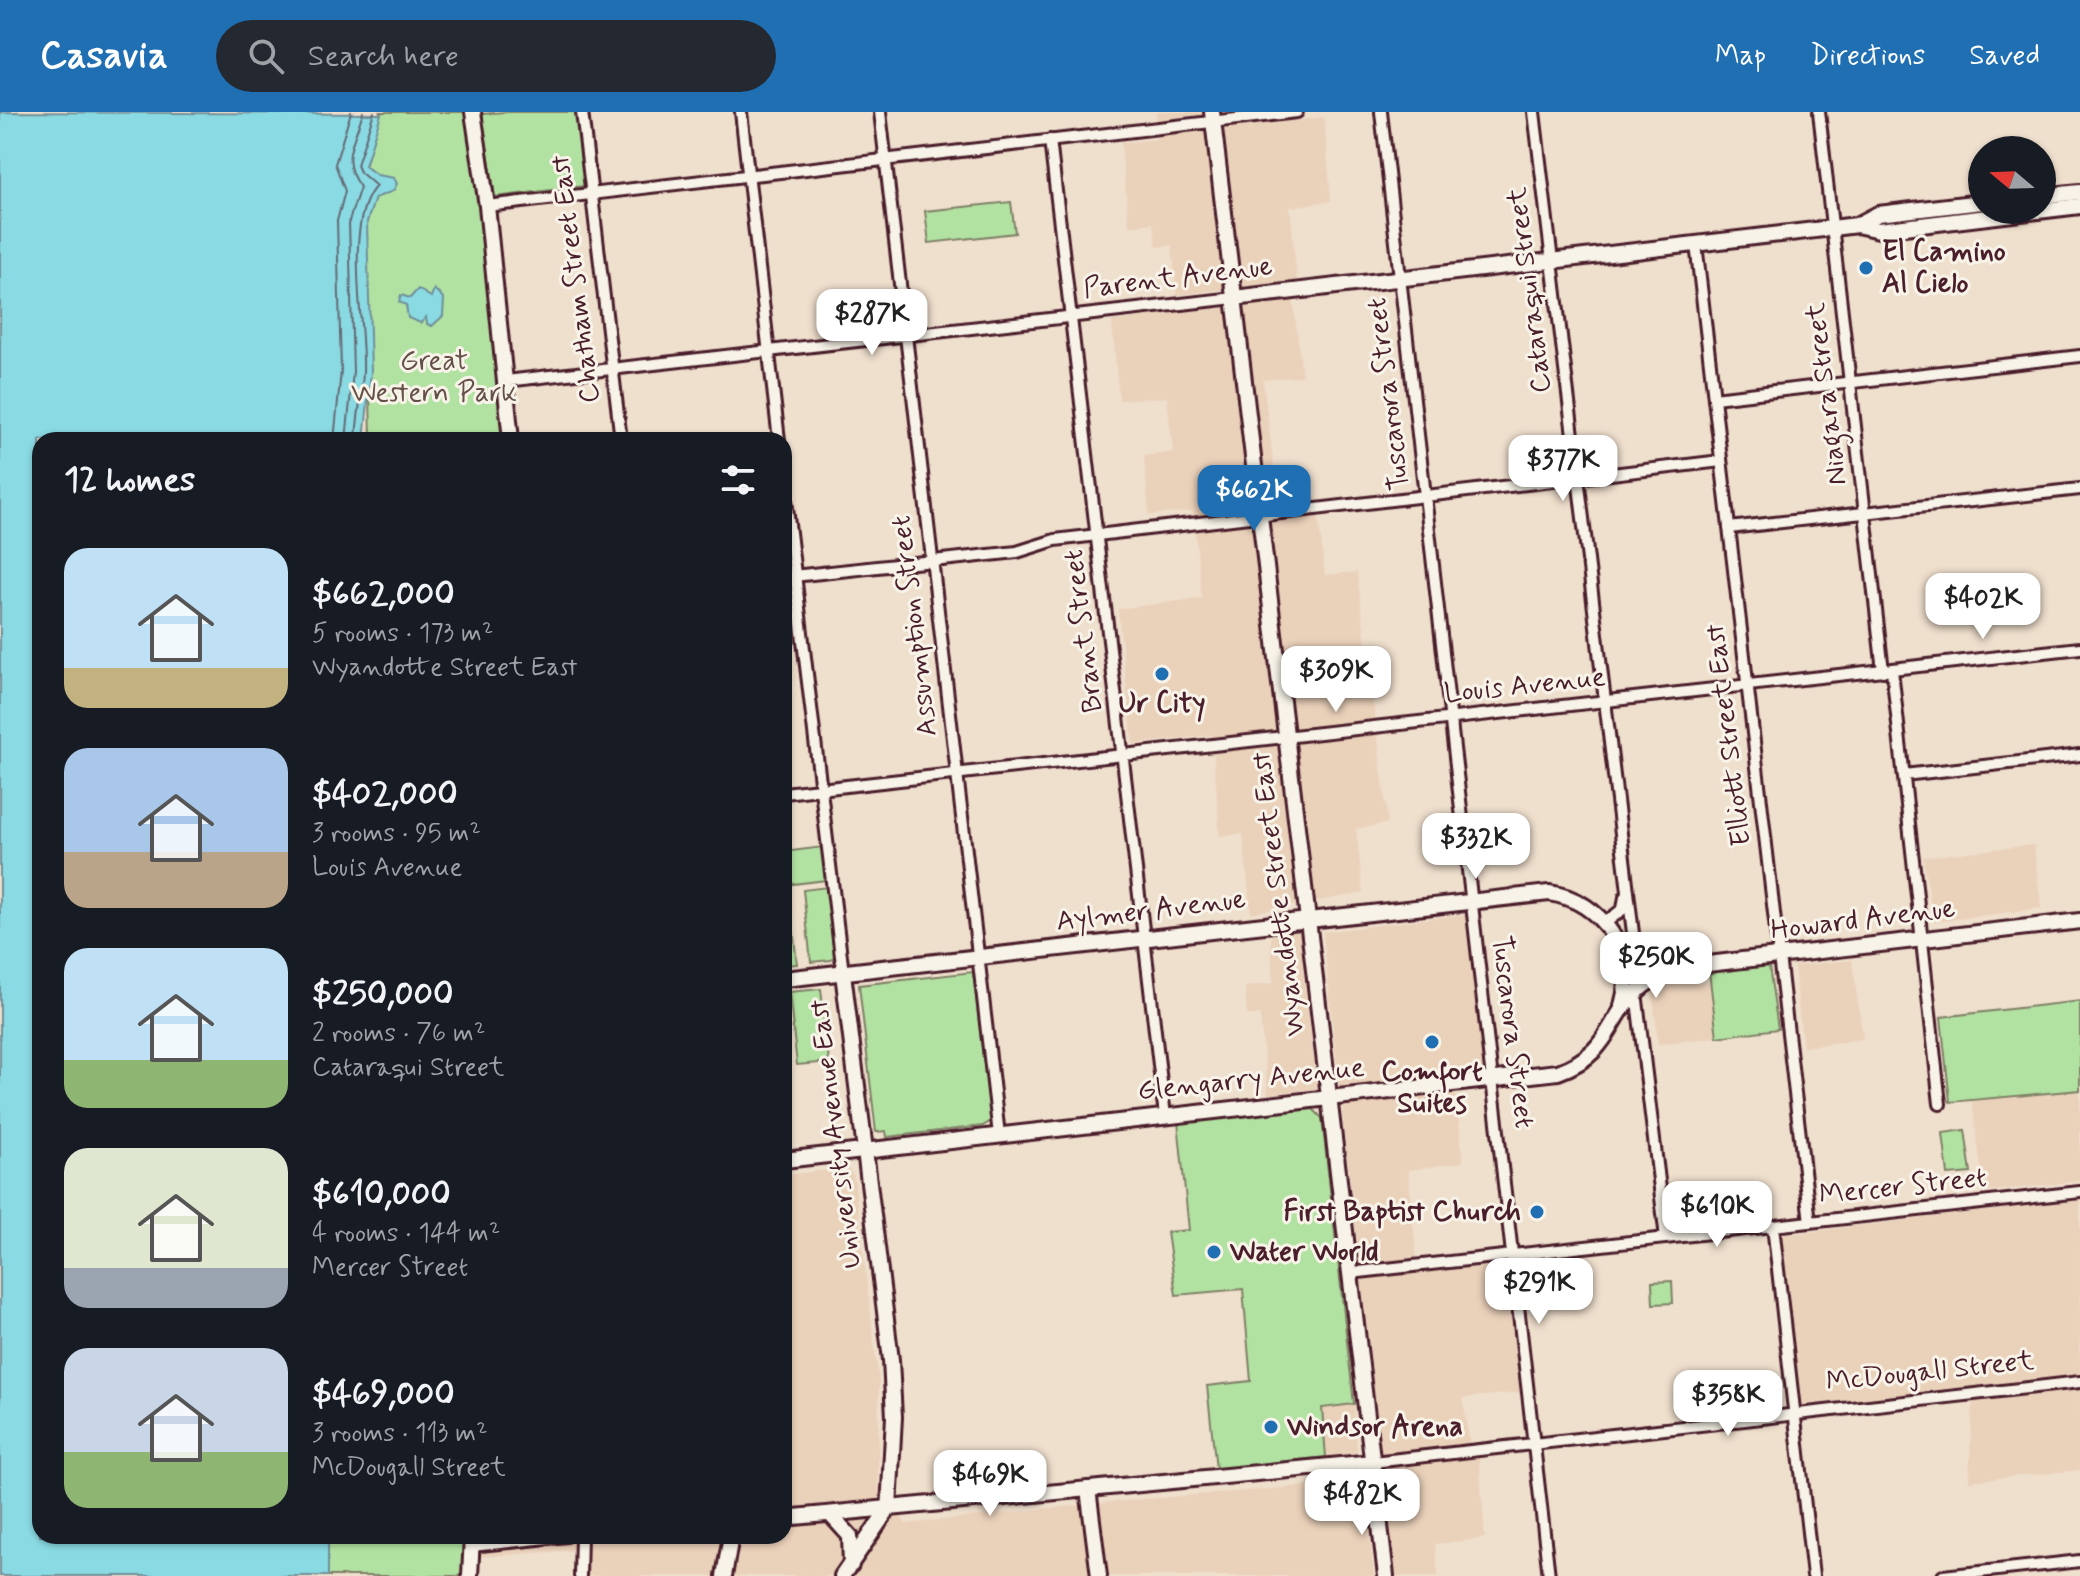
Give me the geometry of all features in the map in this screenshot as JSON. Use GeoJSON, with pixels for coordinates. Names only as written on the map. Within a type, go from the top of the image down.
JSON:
{"type":"FeatureCollection","features":[{"type":"Feature","properties":{"kind":"main road"},"geometry":{"type":"LineString","coordinates":[[473,112],[487,206],[510,432]]}},
{"type":"Feature","properties":{"kind":"main road","name":"Wyandotte Street East"},"geometry":{"type":"LineString","coordinates":[[1213,117],[1386,1576]]}},
{"type":"Feature","properties":{"kind":"main road"},"geometry":{"type":"LineString","coordinates":[[2056,195],[2080,192]]}},
{"type":"Feature","properties":{"kind":"main road","name":"Parent Avenue"},"geometry":{"type":"LineString","coordinates":[[2056,208],[2080,206]]}},
{"type":"Feature","properties":{"kind":"main road","name":"Parent Avenue"},"geometry":{"type":"LineString","coordinates":[[1234,298],[1857,225],[1879,230],[1968,207]]}},
{"type":"Feature","properties":{"kind":"main road","name":"Parent Avenue"},"geometry":{"type":"LineString","coordinates":[[1952,213],[1968,212]]}},
{"type":"Feature","properties":{"kind":"main road","name":"Aylmer Avenue"},"geometry":{"type":"LineString","coordinates":[[792,978],[1538,893],[1558,894],[1584,905],[1609,929]]}},
{"type":"Feature","properties":{"kind":"main road","name":"Howard Avenue"},"geometry":{"type":"LineString","coordinates":[[1636,958],[1655,965],[1682,967],[2080,924]]}},
{"type":"Feature","properties":{"kind":"main road"},"geometry":{"type":"LineString","coordinates":[[1609,929],[1636,958]]}},
{"type":"Feature","properties":{"kind":"main road"},"geometry":{"type":"LineString","coordinates":[[1609,929],[1627,976],[1618,1018]]}},
{"type":"Feature","properties":{"kind":"main road","name":"Glengarry Avenue"},"geometry":{"type":"LineString","coordinates":[[792,1159],[1558,1072],[1573,1066],[1599,1046],[1636,992],[1682,967]]}},
{"type":"Feature","properties":{"kind":"main road","name":"University Avenue East"},"geometry":{"type":"LineString","coordinates":[[843,973],[893,1381],[889,1508]]}},
{"type":"Feature","properties":{"kind":"main road","name":"McDougall Street"},"geometry":{"type":"LineString","coordinates":[[792,1517],[1373,1462]]}},
{"type":"Feature","properties":{"kind":"main road"},"geometry":{"type":"LineString","coordinates":[[1088,1489],[1099,1576]]}},
{"type":"Feature","properties":{"kind":"main road"},"geometry":{"type":"LineString","coordinates":[[847,1570],[889,1508]]}},
{"type":"Feature","properties":{"kind":"main road"},"geometry":{"type":"LineString","coordinates":[[830,1514],[850,1536],[847,1570]]}},
{"type":"Feature","properties":{"kind":"main road"},"geometry":{"type":"LineString","coordinates":[[470,1576],[472,1544]]}},
{"type":"Feature","properties":{"kind":"main road"},"geometry":{"type":"LineString","coordinates":[[724,1576],[730,1544]]}},
{"type":"Feature","properties":{"kind":"street","name":"Chatham Street East"},"geometry":{"type":"LineString","coordinates":[[582,112],[620,432]]}},
{"type":"Feature","properties":{"kind":"street"},"geometry":{"type":"LineString","coordinates":[[741,112],[778,432]]}},
{"type":"Feature","properties":{"kind":"street","name":"Assumption Street"},"geometry":{"type":"LineString","coordinates":[[880,112],[999,1135]]}},
{"type":"Feature","properties":{"kind":"street"},"geometry":{"type":"LineString","coordinates":[[487,206],[1050,140],[1213,117],[1297,112]]}},
{"type":"Feature","properties":{"kind":"street","name":"Tuscarora Street"},"geometry":{"type":"LineString","coordinates":[[1381,112],[1495,1079],[1549,1576]]}},
{"type":"Feature","properties":{"kind":"street","name":"Cataraqui Street"},"geometry":{"type":"LineString","coordinates":[[1534,112],[1625,891],[1636,958]]}},
{"type":"Feature","properties":{"kind":"street","name":"Niagara Street"},"geometry":{"type":"LineString","coordinates":[[1819,112],[1865,513],[1904,775],[1940,1104]]}},
{"type":"Feature","properties":{"kind":"street","name":"Brant Street"},"geometry":{"type":"LineString","coordinates":[[1050,140],[1165,1116]]}},
{"type":"Feature","properties":{"kind":"street","name":"Elliott Street East"},"geometry":{"type":"LineString","coordinates":[[1696,244],[1810,1222]]}},
{"type":"Feature","properties":{"kind":"street","name":"Parent Avenue"},"geometry":{"type":"LineString","coordinates":[[506,381],[1234,298]]}},
{"type":"Feature","properties":{"kind":"street"},"geometry":{"type":"LineString","coordinates":[[1714,398],[2080,356]]}},
{"type":"Feature","properties":{"kind":"street"},"geometry":{"type":"LineString","coordinates":[[792,577],[1017,552],[1055,540],[1721,461]]}},
{"type":"Feature","properties":{"kind":"street"},"geometry":{"type":"LineString","coordinates":[[1729,528],[2080,489]]}},
{"type":"Feature","properties":{"kind":"street","name":"University Avenue East"},"geometry":{"type":"LineString","coordinates":[[792,590],[822,789],[843,973]]}},
{"type":"Feature","properties":{"kind":"street","name":"Louis Avenue"},"geometry":{"type":"LineString","coordinates":[[792,792],[2080,648]]}},
{"type":"Feature","properties":{"kind":"street"},"geometry":{"type":"LineString","coordinates":[[1904,775],[2080,755]]}},
{"type":"Feature","properties":{"kind":"street"},"geometry":{"type":"LineString","coordinates":[[1609,929],[1623,909],[1625,891]]}},
{"type":"Feature","properties":{"kind":"street"},"geometry":{"type":"LineString","coordinates":[[1636,992],[1666,1238]]}},
{"type":"Feature","properties":{"kind":"street","name":"Mercer Street"},"geometry":{"type":"LineString","coordinates":[[1350,1273],[2080,1192]]}},
{"type":"Feature","properties":{"kind":"street"},"geometry":{"type":"LineString","coordinates":[[1773,1226],[1813,1576]]}},
{"type":"Feature","properties":{"kind":"street","name":"McDougall Street"},"geometry":{"type":"LineString","coordinates":[[1373,1462],[2080,1382]]}},
{"type":"Feature","properties":{"kind":"street"},"geometry":{"type":"LineString","coordinates":[[580,1576],[581,1544]]}},
{"type":"Feature","properties":{"kind":"street"},"geometry":{"type":"LineString","coordinates":[[1943,1576],[2080,1561]]}},
{"type":"Feature","properties":{"kind":"shaded area"},"geometry":{"type":"Polygon","coordinates":[[[1156,112],[1289,112],[1290,121],[1324,117],[1331,201],[1290,207],[1297,281],[1177,295],[1172,245],[1157,247],[1153,223],[1129,226],[1121,143],[1158,139],[1156,112]]]}},
{"type":"Feature","properties":{"kind":"shaded area"},"geometry":{"type":"Polygon","coordinates":[[[1293,298],[1302,376],[1263,380],[1278,500],[1316,497],[1325,575],[1357,572],[1388,823],[1356,829],[1363,893],[1251,913],[1243,834],[1220,836],[1212,735],[1133,744],[1118,609],[1202,598],[1193,511],[1149,515],[1144,456],[1173,452],[1167,397],[1119,400],[1112,321],[1293,298]]]}},
{"type":"Feature","properties":{"kind":"shaded area"},"geometry":{"type":"Polygon","coordinates":[[[2034,845],[2041,908],[1934,922],[1923,857],[2034,845]]]}},
{"type":"Feature","properties":{"kind":"shaded area"},"geometry":{"type":"Polygon","coordinates":[[[1466,914],[1488,1065],[1484,1071],[1478,1075],[1345,1091],[1339,1086],[1323,932],[1466,914]]]}},
{"type":"Feature","properties":{"kind":"shaded area"},"geometry":{"type":"Polygon","coordinates":[[[1299,931],[1317,1089],[1268,1094],[1260,1015],[1247,1015],[1245,987],[1273,983],[1271,936],[1299,931]]]}},
{"type":"Feature","properties":{"kind":"shaded area"},"geometry":{"type":"Polygon","coordinates":[[[1852,960],[1863,1039],[1803,1047],[1794,966],[1852,960]]]}},
{"type":"Feature","properties":{"kind":"shaded area"},"geometry":{"type":"Polygon","coordinates":[[[1711,982],[1717,1037],[1658,1044],[1652,987],[1711,982]]]}},
{"type":"Feature","properties":{"kind":"shaded area"},"geometry":{"type":"Polygon","coordinates":[[[2080,1090],[2080,1181],[1984,1192],[1972,1100],[2080,1090]]]}},
{"type":"Feature","properties":{"kind":"shaded area"},"geometry":{"type":"Polygon","coordinates":[[[1456,1093],[1463,1162],[1408,1170],[1418,1273],[1510,1263],[1524,1392],[1463,1398],[1469,1439],[1479,1458],[1485,1538],[1435,1544],[1438,1576],[1396,1576],[1342,1115],[1343,1108],[1351,1103],[1456,1093]]]}},
{"type":"Feature","properties":{"kind":"shaded area"},"geometry":{"type":"Polygon","coordinates":[[[847,1168],[854,1176],[879,1384],[878,1486],[906,1524],[1109,1502],[1358,1482],[1364,1487],[1374,1576],[587,1576],[588,1549],[478,1557],[479,1544],[792,1544],[792,1174],[847,1168]]]}},
{"type":"Feature","properties":{"kind":"shaded area"},"geometry":{"type":"Polygon","coordinates":[[[2080,1200],[2080,1375],[1801,1406],[1781,1235],[2080,1200]]]}},
{"type":"Feature","properties":{"kind":"shaded area"},"geometry":{"type":"Polygon","coordinates":[[[2080,1388],[2080,1470],[1969,1481],[1973,1400],[2080,1388]]]}},
{"type":"Feature","properties":{"kind":"shaded area"},"geometry":{"type":"Polygon","coordinates":[[[1354,1404],[1357,1452],[1326,1457],[1322,1408],[1354,1404]]]}},
{"type":"Feature","properties":{"kind":"green space","name":"Great Western Park"},"geometry":{"type":"Polygon","coordinates":[[[380,112],[469,112],[482,213],[501,432],[371,432],[365,167],[380,112]]]}},
{"type":"Feature","properties":{"kind":"green space"},"geometry":{"type":"Polygon","coordinates":[[[576,112],[584,186],[495,197],[482,114],[576,112]]]}},
{"type":"Feature","properties":{"kind":"green space"},"geometry":{"type":"Polygon","coordinates":[[[1011,202],[1015,233],[929,243],[925,211],[1011,202]]]}},
{"type":"Feature","properties":{"kind":"green space"},"geometry":{"type":"Polygon","coordinates":[[[823,847],[826,880],[792,884],[792,851],[823,847]]]}},
{"type":"Feature","properties":{"kind":"green space"},"geometry":{"type":"Polygon","coordinates":[[[827,887],[835,956],[831,960],[811,962],[803,890],[827,887]]]}},
{"type":"Feature","properties":{"kind":"green space"},"geometry":{"type":"Polygon","coordinates":[[[792,919],[797,964],[792,964],[792,919]]]}},
{"type":"Feature","properties":{"kind":"green space"},"geometry":{"type":"Polygon","coordinates":[[[1769,966],[1778,1029],[1717,1037],[1709,971],[1769,966]]]}},
{"type":"Feature","properties":{"kind":"green space"},"geometry":{"type":"Polygon","coordinates":[[[973,972],[991,1121],[983,1126],[887,1137],[886,1131],[876,1132],[859,985],[973,972]]]}},
{"type":"Feature","properties":{"kind":"green space"},"geometry":{"type":"Polygon","coordinates":[[[821,989],[829,1062],[797,1065],[792,992],[821,989]]]}},
{"type":"Feature","properties":{"kind":"green space"},"geometry":{"type":"Polygon","coordinates":[[[2080,1001],[2080,1090],[1950,1102],[1941,1017],[2080,1001]]]}},
{"type":"Feature","properties":{"kind":"green space"},"geometry":{"type":"Polygon","coordinates":[[[1313,1109],[1322,1118],[1354,1404],[1322,1408],[1326,1457],[1216,1469],[1207,1386],[1251,1381],[1243,1289],[1176,1295],[1167,1232],[1189,1230],[1178,1122],[1313,1109]]]}},
{"type":"Feature","properties":{"kind":"green space"},"geometry":{"type":"Polygon","coordinates":[[[1965,1130],[1971,1173],[1948,1175],[1943,1133],[1965,1130]]]}},
{"type":"Feature","properties":{"kind":"green space"},"geometry":{"type":"Polygon","coordinates":[[[1672,1281],[1673,1303],[1653,1304],[1652,1282],[1672,1281]]]}},
{"type":"Feature","properties":{"kind":"green space"},"geometry":{"type":"Polygon","coordinates":[[[328,1544],[465,1544],[463,1576],[328,1576],[328,1544]]]}},
{"type":"Feature","properties":{"kind":"water"},"geometry":{"type":"Polygon","coordinates":[[[0,112],[381,114],[365,166],[377,175],[394,178],[397,184],[393,191],[375,198],[367,222],[371,373],[365,432],[32,432],[32,1544],[328,1544],[328,1576],[0,1576],[0,112]]]}},
{"type":"Feature","properties":{"kind":"water"},"geometry":{"type":"Polygon","coordinates":[[[418,289],[431,297],[434,289],[444,299],[443,316],[432,326],[427,324],[426,317],[421,323],[408,318],[406,305],[399,302],[401,295],[410,298],[418,289]]]}},
{"type":"Feature","properties":{"kind":"place","name":"El Camino Al Cielo"},"geometry":{"type":"Point","coordinates":[1866,268]}},
{"type":"Feature","properties":{"kind":"place","name":"Ur City"},"geometry":{"type":"Point","coordinates":[1162,674]}},
{"type":"Feature","properties":{"kind":"place","name":"Comfort Suites"},"geometry":{"type":"Point","coordinates":[1432,1042]}},
{"type":"Feature","properties":{"kind":"place","name":"First Baptist Church"},"geometry":{"type":"Point","coordinates":[1537,1212]}},
{"type":"Feature","properties":{"kind":"place","name":"Water World"},"geometry":{"type":"Point","coordinates":[1214,1252]}},
{"type":"Feature","properties":{"kind":"place","name":"Windsor Arena"},"geometry":{"type":"Point","coordinates":[1271,1427]}}]}
